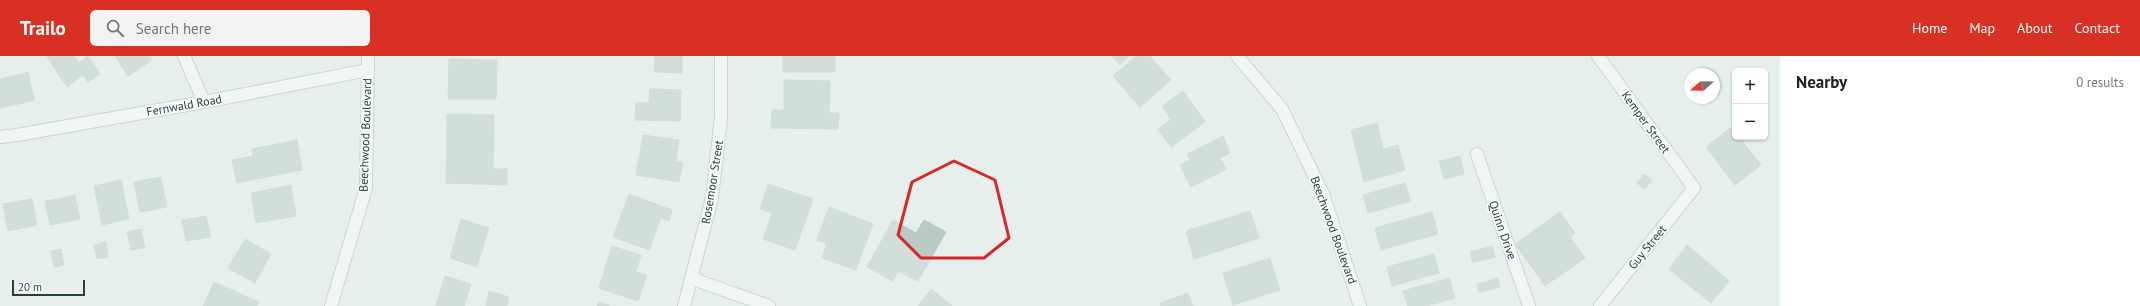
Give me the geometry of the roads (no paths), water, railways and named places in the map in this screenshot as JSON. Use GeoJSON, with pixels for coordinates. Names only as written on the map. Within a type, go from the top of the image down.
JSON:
{"type":"FeatureCollection","features":[{"type":"Feature","properties":{"kind":"street"},"geometry":{"type":"LineString","coordinates":[[184,56],[204,102]]}},
{"type":"Feature","properties":{"kind":"street","name":"Beechwood Boulevard"},"geometry":{"type":"LineString","coordinates":[[331,306],[366,188],[368,56]]}},
{"type":"Feature","properties":{"kind":"street","name":"Rosemoor Street"},"geometry":{"type":"LineString","coordinates":[[684,306],[693,279],[712,198],[722,117],[721,56]]}},
{"type":"Feature","properties":{"kind":"street","name":"Beechwood Boulevard"},"geometry":{"type":"LineString","coordinates":[[1237,56],[1282,109],[1295,135],[1323,194],[1360,306]]}},
{"type":"Feature","properties":{"kind":"street","name":"Kemper Street"},"geometry":{"type":"LineString","coordinates":[[1598,56],[1694,188]]}},
{"type":"Feature","properties":{"kind":"street","name":"Fernwald Road"},"geometry":{"type":"LineString","coordinates":[[0,137],[204,102],[368,70]]}},
{"type":"Feature","properties":{"kind":"street","name":"Quinn Drive"},"geometry":{"type":"LineString","coordinates":[[1476,154],[1529,306]]}},
{"type":"Feature","properties":{"kind":"street","name":"Guy Street"},"geometry":{"type":"LineString","coordinates":[[1600,306],[1694,188]]}},
{"type":"Feature","properties":{"kind":"street"},"geometry":{"type":"LineString","coordinates":[[693,279],[769,306]]}}]}
